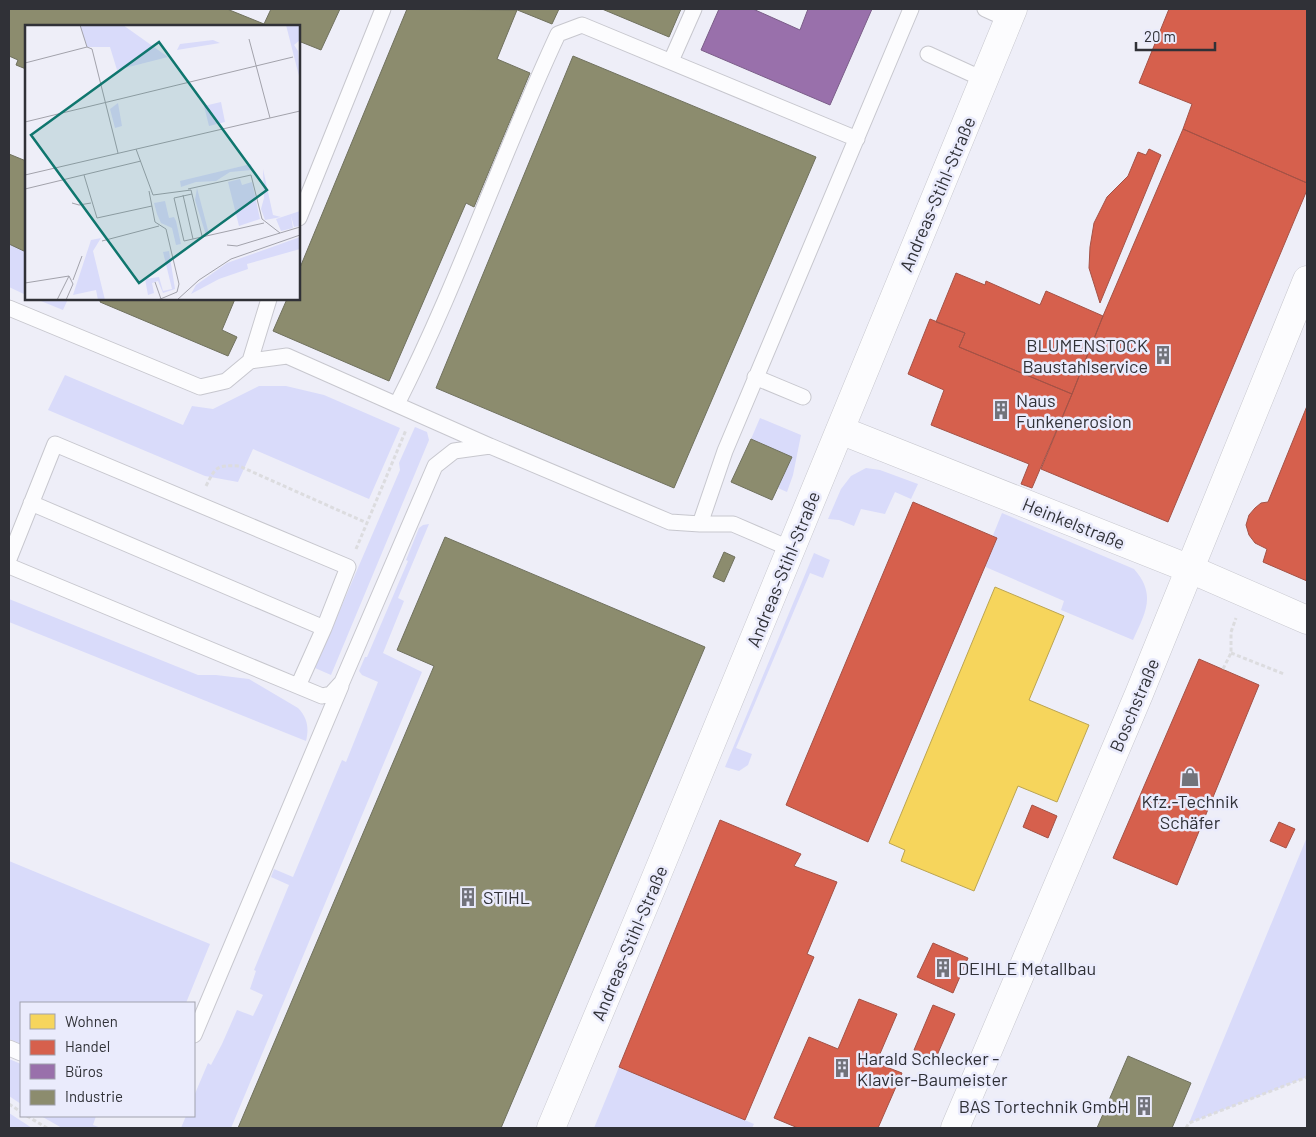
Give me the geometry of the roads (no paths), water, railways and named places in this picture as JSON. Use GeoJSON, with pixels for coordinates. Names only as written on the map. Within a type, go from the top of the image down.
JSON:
{"type":"FeatureCollection","features":[{"type":"Feature","properties":{"kind":"street","name":"Andreas-Stihl-Straße"},"geometry":{"type":"LineString","coordinates":[[551,1128],[984,80],[1002,13]]}},
{"type":"Feature","properties":{"kind":"street","name":"Boschstraße"},"geometry":{"type":"LineString","coordinates":[[954,1128],[1139,694],[1307,280]]}},
{"type":"Feature","properties":{"kind":"street","name":"Heinkelstraße"},"geometry":{"type":"LineString","coordinates":[[840,430],[1190,569],[1307,620]]}},
{"type":"Feature","properties":{"kind":"lane"},"geometry":{"type":"LineString","coordinates":[[300,216],[383,9]]}},
{"type":"Feature","properties":{"kind":"lane"},"geometry":{"type":"LineString","coordinates":[[671,62],[694,9]]}},
{"type":"Feature","properties":{"kind":"lane"},"geometry":{"type":"LineString","coordinates":[[700,524],[725,451],[755,377],[857,139],[910,9]]}},
{"type":"Feature","properties":{"kind":"lane"},"geometry":{"type":"LineString","coordinates":[[397,404],[420,358],[536,79],[558,34],[582,25],[857,139]]}},
{"type":"Feature","properties":{"kind":"lane"},"geometry":{"type":"LineString","coordinates":[[928,54],[984,80]]}},
{"type":"Feature","properties":{"kind":"lane"},"geometry":{"type":"LineString","coordinates":[[250,361],[269,300]]}},
{"type":"Feature","properties":{"kind":"lane"},"geometry":{"type":"LineString","coordinates":[[9,308],[200,387],[226,381],[250,361],[287,356],[490,446],[670,522],[733,524],[791,549]]}},
{"type":"Feature","properties":{"kind":"lane"},"geometry":{"type":"LineString","coordinates":[[755,377],[803,397]]}},
{"type":"Feature","properties":{"kind":"lane"},"geometry":{"type":"LineString","coordinates":[[9,559],[55,444],[348,567],[324,628],[298,686]]}},
{"type":"Feature","properties":{"kind":"lane"},"geometry":{"type":"LineString","coordinates":[[195,1033],[435,466],[454,451],[490,446]]}},
{"type":"Feature","properties":{"kind":"lane"},"geometry":{"type":"LineString","coordinates":[[32,503],[324,628]]}},
{"type":"Feature","properties":{"kind":"lane"},"geometry":{"type":"LineString","coordinates":[[9,566],[322,696],[331,694],[342,682]]}},
{"type":"Feature","properties":{"kind":"place","name":"BLUMENSTOCK Baustahlservice"},"geometry":{"type":"Point","coordinates":[1163,355]}},
{"type":"Feature","properties":{"kind":"place","name":"Naus Funkenerosion"},"geometry":{"type":"Point","coordinates":[1001,410]}},
{"type":"Feature","properties":{"kind":"place","name":"Kfz.-Technik Schäfer"},"geometry":{"type":"Point","coordinates":[1190,777]}},
{"type":"Feature","properties":{"kind":"place","name":"STIHL"},"geometry":{"type":"Point","coordinates":[468,897]}},
{"type":"Feature","properties":{"kind":"place","name":"DEIHLE Metallbau"},"geometry":{"type":"Point","coordinates":[943,968]}},
{"type":"Feature","properties":{"kind":"place","name":"Harald Schlecker - Klavier-Baumeister"},"geometry":{"type":"Point","coordinates":[842,1068]}},
{"type":"Feature","properties":{"kind":"place","name":"BAS Tortechnik GmbH"},"geometry":{"type":"Point","coordinates":[1144,1106]}}]}
